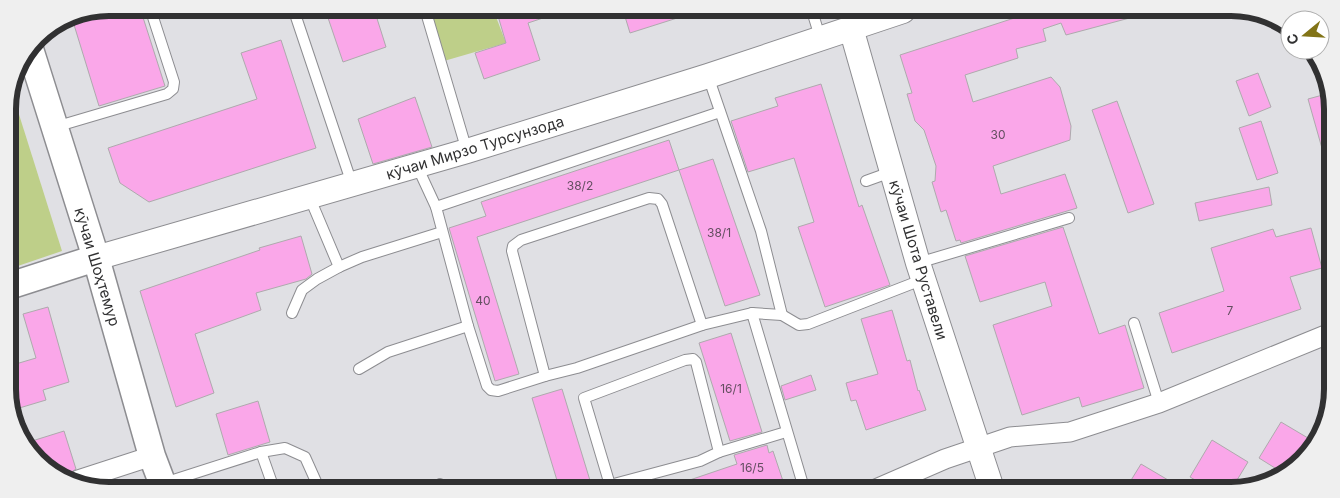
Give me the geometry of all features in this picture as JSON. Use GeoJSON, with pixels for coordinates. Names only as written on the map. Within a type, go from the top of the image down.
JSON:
{"type":"FeatureCollection","features":[{"type":"Feature","properties":{"kind":"main road","name":"кӯчаи Шоҳтемур"},"geometry":{"type":"LineString","coordinates":[[33,57],[96,258],[152,456],[162,482]]}},
{"type":"Feature","properties":{"kind":"main road"},"geometry":{"type":"LineString","coordinates":[[16,284],[96,258]]}},
{"type":"Feature","properties":{"kind":"street","name":"кӯчаи Мирзо Турсунзода"},"geometry":{"type":"LineString","coordinates":[[96,258],[467,151],[708,76],[887,16]]}},
{"type":"Feature","properties":{"kind":"street","name":"кӯчаи Шота Руставели"},"geometry":{"type":"LineString","coordinates":[[850,28],[921,271],[990,482]]}},
{"type":"Feature","properties":{"kind":"street"},"geometry":{"type":"LineString","coordinates":[[892,482],[945,459],[1010,437],[1070,432],[1159,403],[1324,340]]}},
{"type":"Feature","properties":{"kind":"street"},"geometry":{"type":"LineString","coordinates":[[84,478],[152,456]]}},
{"type":"Feature","properties":{"kind":"lane"},"geometry":{"type":"LineString","coordinates":[[54,127],[167,94],[173,89],[174,82],[153,16]]}},
{"type":"Feature","properties":{"kind":"lane"},"geometry":{"type":"LineString","coordinates":[[295,16],[352,184]]}},
{"type":"Feature","properties":{"kind":"lane"},"geometry":{"type":"LineString","coordinates":[[427,16],[467,151]]}},
{"type":"Feature","properties":{"kind":"lane"},"geometry":{"type":"LineString","coordinates":[[813,16],[820,38]]}},
{"type":"Feature","properties":{"kind":"lane"},"geometry":{"type":"LineString","coordinates":[[708,76],[760,231],[782,315]]}},
{"type":"Feature","properties":{"kind":"lane"},"geometry":{"type":"LineString","coordinates":[[436,207],[720,112]]}},
{"type":"Feature","properties":{"kind":"lane"},"geometry":{"type":"LineString","coordinates":[[417,166],[436,207],[468,326],[487,386],[491,390],[498,391],[577,368],[702,325],[752,313],[782,315],[799,325],[808,324],[921,271],[1069,218]]}},
{"type":"Feature","properties":{"kind":"lane"},"geometry":{"type":"LineString","coordinates":[[866,181],[891,172]]}},
{"type":"Feature","properties":{"kind":"lane"},"geometry":{"type":"LineString","coordinates":[[309,196],[339,267]]}},
{"type":"Feature","properties":{"kind":"lane"},"geometry":{"type":"LineString","coordinates":[[545,376],[512,250],[513,246],[521,240],[649,198],[658,199],[662,204],[702,325]]}},
{"type":"Feature","properties":{"kind":"lane"},"geometry":{"type":"LineString","coordinates":[[292,313],[302,290],[339,267],[442,232]]}},
{"type":"Feature","properties":{"kind":"lane"},"geometry":{"type":"LineString","coordinates":[[752,313],[802,482]]}},
{"type":"Feature","properties":{"kind":"lane"},"geometry":{"type":"LineString","coordinates":[[1134,323],[1159,403]]}},
{"type":"Feature","properties":{"kind":"lane"},"geometry":{"type":"LineString","coordinates":[[359,369],[388,352],[468,326]]}},
{"type":"Feature","properties":{"kind":"lane"},"geometry":{"type":"LineString","coordinates":[[608,482],[584,398],[685,360],[693,358],[696,362],[720,452]]}},
{"type":"Feature","properties":{"kind":"lane"},"geometry":{"type":"LineString","coordinates":[[624,482],[700,461],[720,452],[786,432]]}},
{"type":"Feature","properties":{"kind":"lane"},"geometry":{"type":"LineString","coordinates":[[169,482],[261,452],[285,448],[305,456],[316,482]]}},
{"type":"Feature","properties":{"kind":"lane"},"geometry":{"type":"LineString","coordinates":[[261,452],[272,482]]}},
{"type":"Feature","properties":{"kind":"green space"},"geometry":{"type":"Polygon","coordinates":[[[428,16],[496,16],[506,43],[444,61],[428,16]]]}},
{"type":"Feature","properties":{"kind":"green space"},"geometry":{"type":"Polygon","coordinates":[[[16,105],[62,251],[16,267],[16,105]]]}},
{"type":"Feature","properties":{"kind":"building"},"geometry":{"type":"Polygon","coordinates":[[[143,16],[165,86],[99,106],[74,23],[97,17],[143,16]]]}},
{"type":"Feature","properties":{"kind":"building"},"geometry":{"type":"Polygon","coordinates":[[[327,16],[376,16],[386,47],[343,62],[327,16]]]}},
{"type":"Feature","properties":{"kind":"building"},"geometry":{"type":"Polygon","coordinates":[[[498,16],[549,16],[528,23],[540,60],[484,79],[475,53],[506,43],[498,16]]]}},
{"type":"Feature","properties":{"kind":"building"},"geometry":{"type":"Polygon","coordinates":[[[625,16],[684,16],[630,33],[625,16]]]}},
{"type":"Feature","properties":{"kind":"building"},"geometry":{"type":"Polygon","coordinates":[[[1021,16],[1137,16],[1066,35],[1061,23],[1043,29],[1046,41],[1016,49],[1018,58],[965,75],[973,102],[1051,77],[1060,87],[1071,126],[1070,140],[993,166],[1001,194],[1065,174],[1077,208],[961,243],[960,240],[956,241],[946,210],[941,212],[932,182],[935,181],[936,166],[924,130],[915,121],[907,94],[912,93],[900,55],[1021,16]]]}},
{"type":"Feature","properties":{"kind":"building"},"geometry":{"type":"Polygon","coordinates":[[[281,40],[316,148],[149,202],[120,183],[108,148],[257,99],[241,53],[281,40]]]}},
{"type":"Feature","properties":{"kind":"building"},"geometry":{"type":"Polygon","coordinates":[[[1258,73],[1271,107],[1249,116],[1236,81],[1258,73]]]}},
{"type":"Feature","properties":{"kind":"building"},"geometry":{"type":"Polygon","coordinates":[[[821,84],[859,207],[862,205],[890,285],[825,307],[798,227],[814,222],[794,158],[748,172],[731,121],[778,106],[775,98],[821,84]]]}},
{"type":"Feature","properties":{"kind":"building"},"geometry":{"type":"Polygon","coordinates":[[[1323,95],[1324,155],[1308,99],[1323,95]]]}},
{"type":"Feature","properties":{"kind":"building"},"geometry":{"type":"Polygon","coordinates":[[[415,97],[432,147],[373,164],[358,119],[415,97]]]}},
{"type":"Feature","properties":{"kind":"building"},"geometry":{"type":"Polygon","coordinates":[[[1117,101],[1154,204],[1128,213],[1092,110],[1117,101]]]}},
{"type":"Feature","properties":{"kind":"building"},"geometry":{"type":"Polygon","coordinates":[[[1261,121],[1278,173],[1257,180],[1239,128],[1261,121]]]}},
{"type":"Feature","properties":{"kind":"building"},"geometry":{"type":"Polygon","coordinates":[[[669,140],[679,170],[477,237],[519,374],[495,381],[449,228],[486,216],[481,202],[669,140]]]}},
{"type":"Feature","properties":{"kind":"building"},"geometry":{"type":"Polygon","coordinates":[[[713,159],[760,295],[725,306],[679,170],[713,159]]]}},
{"type":"Feature","properties":{"kind":"building"},"geometry":{"type":"Polygon","coordinates":[[[1269,187],[1272,205],[1199,221],[1195,203],[1269,187]]]}},
{"type":"Feature","properties":{"kind":"building"},"geometry":{"type":"Polygon","coordinates":[[[1063,227],[1099,334],[1125,325],[1144,388],[1082,407],[1079,397],[1022,415],[993,325],[1052,306],[1045,282],[980,302],[965,256],[1063,227]]]}},
{"type":"Feature","properties":{"kind":"building"},"geometry":{"type":"Polygon","coordinates":[[[1311,228],[1322,268],[1290,277],[1301,309],[1172,353],[1159,313],[1224,291],[1211,248],[1273,229],[1276,237],[1311,228]]]}},
{"type":"Feature","properties":{"kind":"building"},"geometry":{"type":"Polygon","coordinates":[[[301,236],[312,274],[306,279],[256,293],[261,310],[195,334],[214,393],[176,407],[140,291],[260,250],[259,248],[301,236]]]}},
{"type":"Feature","properties":{"kind":"building"},"geometry":{"type":"Polygon","coordinates":[[[48,307],[69,382],[43,390],[46,400],[18,408],[16,364],[36,358],[23,314],[48,307]]]}},
{"type":"Feature","properties":{"kind":"building"},"geometry":{"type":"Polygon","coordinates":[[[892,310],[907,361],[910,360],[918,391],[926,410],[866,430],[856,400],[851,401],[846,383],[878,374],[861,319],[892,310]]]}},
{"type":"Feature","properties":{"kind":"building"},"geometry":{"type":"Polygon","coordinates":[[[731,333],[762,432],[730,441],[699,343],[731,333]]]}},
{"type":"Feature","properties":{"kind":"building"},"geometry":{"type":"Polygon","coordinates":[[[811,375],[816,390],[785,400],[781,386],[811,375]]]}},
{"type":"Feature","properties":{"kind":"building"},"geometry":{"type":"Polygon","coordinates":[[[562,389],[590,482],[557,482],[532,398],[562,389]]]}},
{"type":"Feature","properties":{"kind":"building"},"geometry":{"type":"Polygon","coordinates":[[[258,401],[270,442],[228,455],[216,414],[258,401]]]}},
{"type":"Feature","properties":{"kind":"building"},"geometry":{"type":"Polygon","coordinates":[[[1281,422],[1309,439],[1292,459],[1277,469],[1259,458],[1281,422]]]}},
{"type":"Feature","properties":{"kind":"building"},"geometry":{"type":"Polygon","coordinates":[[[64,431],[76,469],[70,473],[58,466],[48,459],[33,441],[64,431]]]}},
{"type":"Feature","properties":{"kind":"building"},"geometry":{"type":"Polygon","coordinates":[[[1212,440],[1248,462],[1236,482],[1198,482],[1190,477],[1212,440]]]}},
{"type":"Feature","properties":{"kind":"building"},"geometry":{"type":"Polygon","coordinates":[[[767,445],[769,453],[773,451],[783,482],[684,482],[737,464],[734,455],[767,445]]]}},
{"type":"Feature","properties":{"kind":"building"},"geometry":{"type":"Polygon","coordinates":[[[1141,464],[1171,482],[1130,482],[1141,464]]]}}]}
